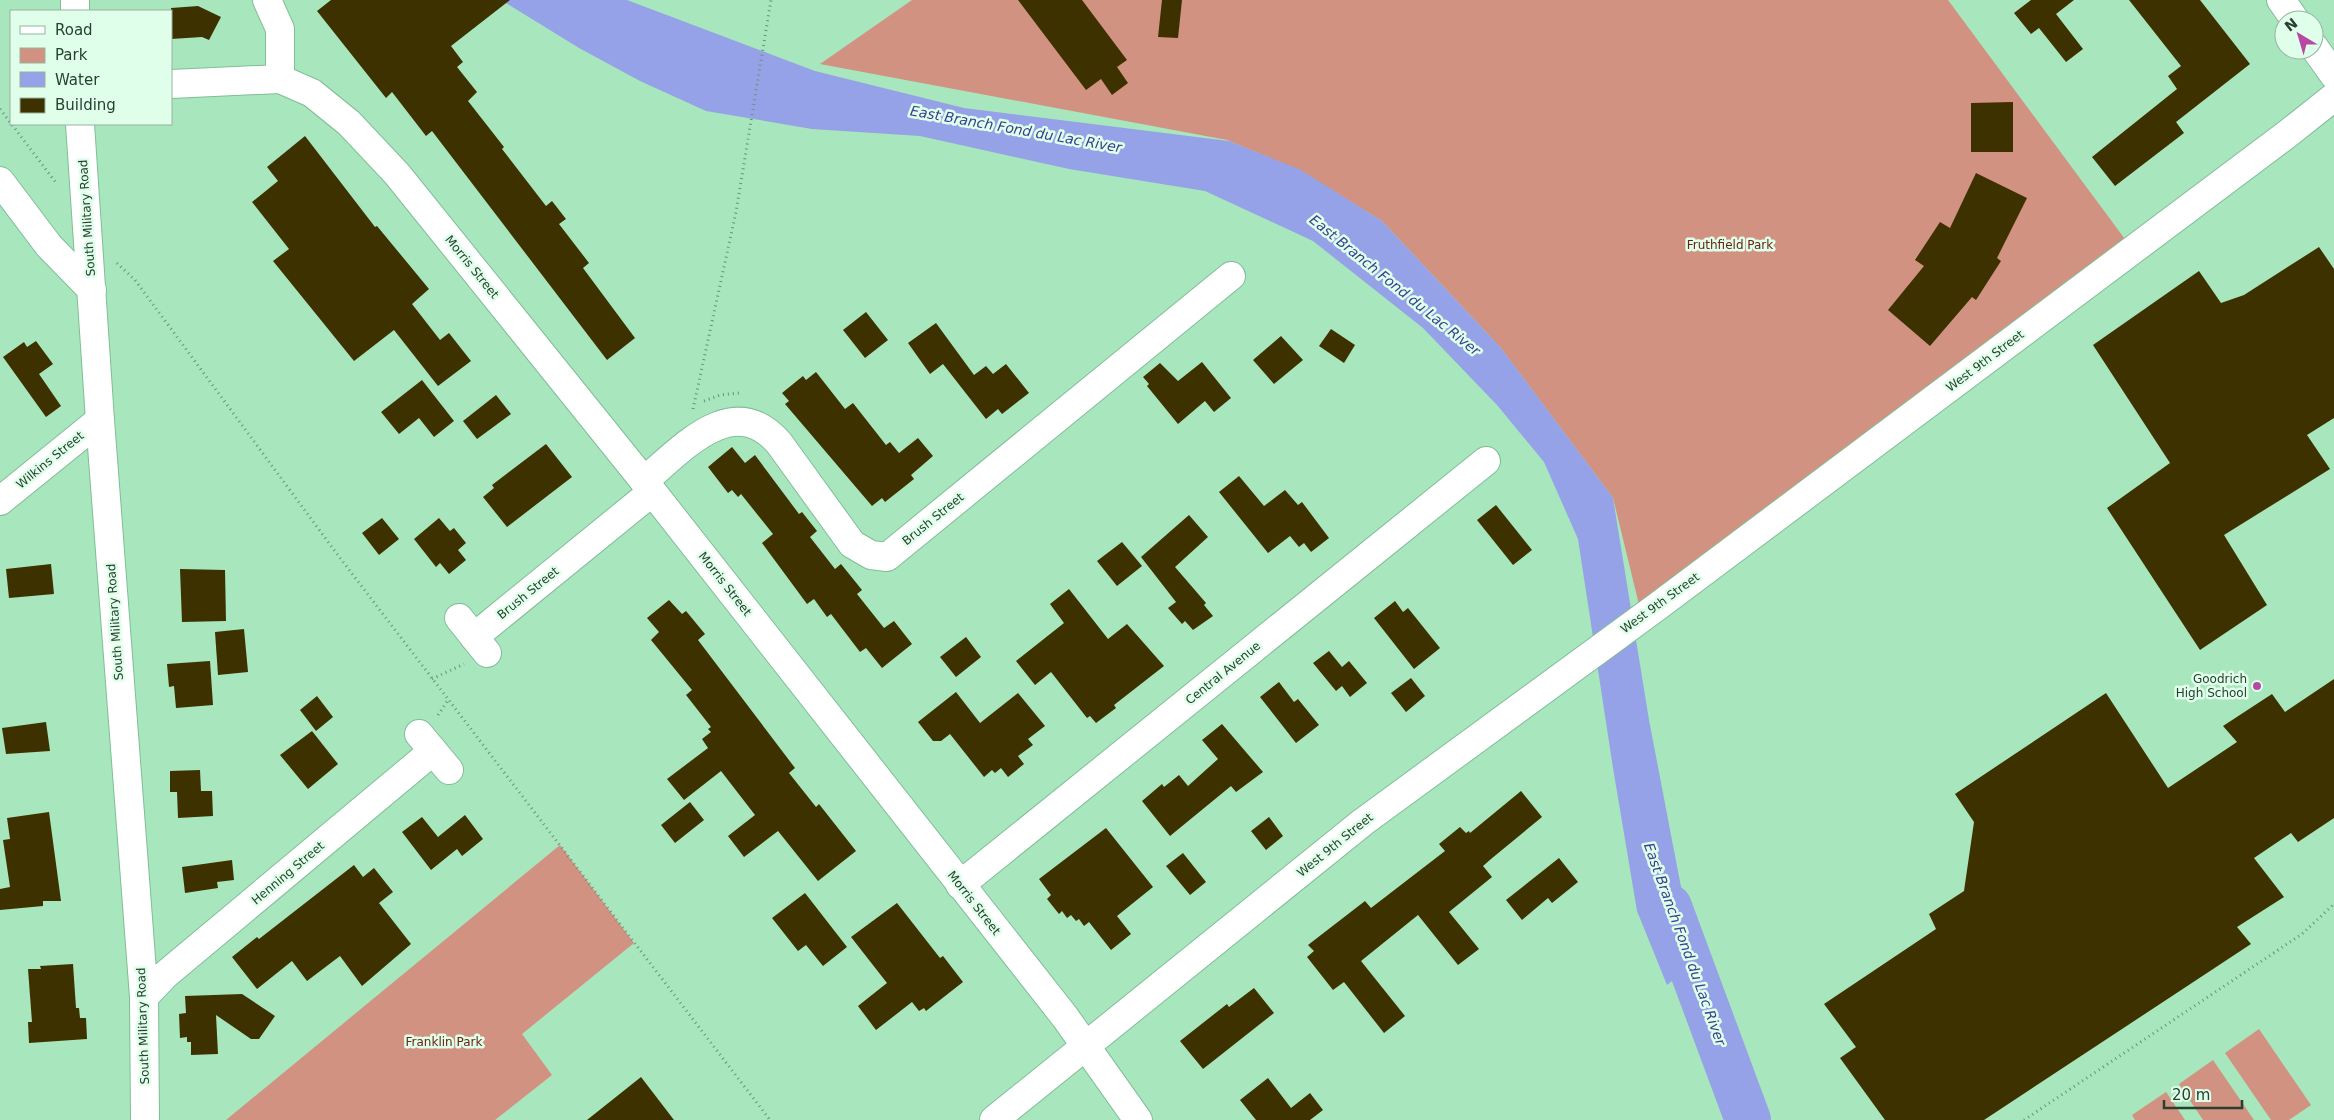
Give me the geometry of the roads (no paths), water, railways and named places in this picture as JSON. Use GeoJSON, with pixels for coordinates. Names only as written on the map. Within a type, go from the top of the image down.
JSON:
{"type":"FeatureCollection","features":[{"type":"Feature","properties":{"kind":"street"},"geometry":{"type":"LineString","coordinates":[[267,0],[280,29],[280,79]]}},
{"type":"Feature","properties":{"kind":"street"},"geometry":{"type":"LineString","coordinates":[[2323,60],[2334,75]]}},
{"type":"Feature","properties":{"kind":"street","name":"Morris Street"},"geometry":{"type":"LineString","coordinates":[[172,84],[280,79],[312,93],[368,141],[397,174],[648,486],[1086,1046],[1138,1120]]}},
{"type":"Feature","properties":{"kind":"street","name":"West 9th Street"},"geometry":{"type":"LineString","coordinates":[[994,1120],[1364,822],[1658,606],[2334,97]]}},
{"type":"Feature","properties":{"kind":"street","name":"South Military Road"},"geometry":{"type":"LineString","coordinates":[[80,125],[100,420],[144,997],[145,1120]]}},
{"type":"Feature","properties":{"kind":"street"},"geometry":{"type":"LineString","coordinates":[[0,181],[49,246],[92,290]]}},
{"type":"Feature","properties":{"kind":"street","name":"Brush Street"},"geometry":{"type":"LineString","coordinates":[[473,636],[648,486],[712,428],[728,422],[753,422],[768,430],[780,443],[852,544],[871,555],[887,557],[1231,276]]}},
{"type":"Feature","properties":{"kind":"street","name":"Wilkins Street"},"geometry":{"type":"LineString","coordinates":[[0,501],[100,420]]}},
{"type":"Feature","properties":{"kind":"street","name":"Central Avenue"},"geometry":{"type":"LineString","coordinates":[[960,885],[1486,461]]}},
{"type":"Feature","properties":{"kind":"street","name":"Henning Street"},"geometry":{"type":"LineString","coordinates":[[144,997],[166,975],[434,752]]}},
{"type":"Feature","properties":{"kind":"water"},"geometry":{"type":"Polygon","coordinates":[[[501,0],[627,0],[815,71],[964,108],[1229,141],[1301,170],[1382,221],[1501,348],[1613,498],[1649,720],[1681,887],[1709,951],[1667,985],[1637,911],[1578,539],[1544,462],[1497,405],[1423,328],[1313,241],[1205,191],[1069,169],[920,136],[812,129],[706,111],[640,81],[579,48],[501,0]]]}},
{"type":"Feature","properties":{"kind":"waterway","name":"East Branch Fond du Lac River"},"geometry":{"type":"LineString","coordinates":[[1669,907],[1748,1120]]}},
{"type":"Feature","properties":{"kind":"place","name":"Goodrich High School"},"geometry":{"type":"Point","coordinates":[2257,686]}},
{"type":"Feature","properties":{"kind":"park label","name":"Fruthfield Park"},"geometry":{"type":"Point","coordinates":[1730,245]}},
{"type":"Feature","properties":{"kind":"park label","name":"Franklin Park"},"geometry":{"type":"Point","coordinates":[444,1042]}}]}
